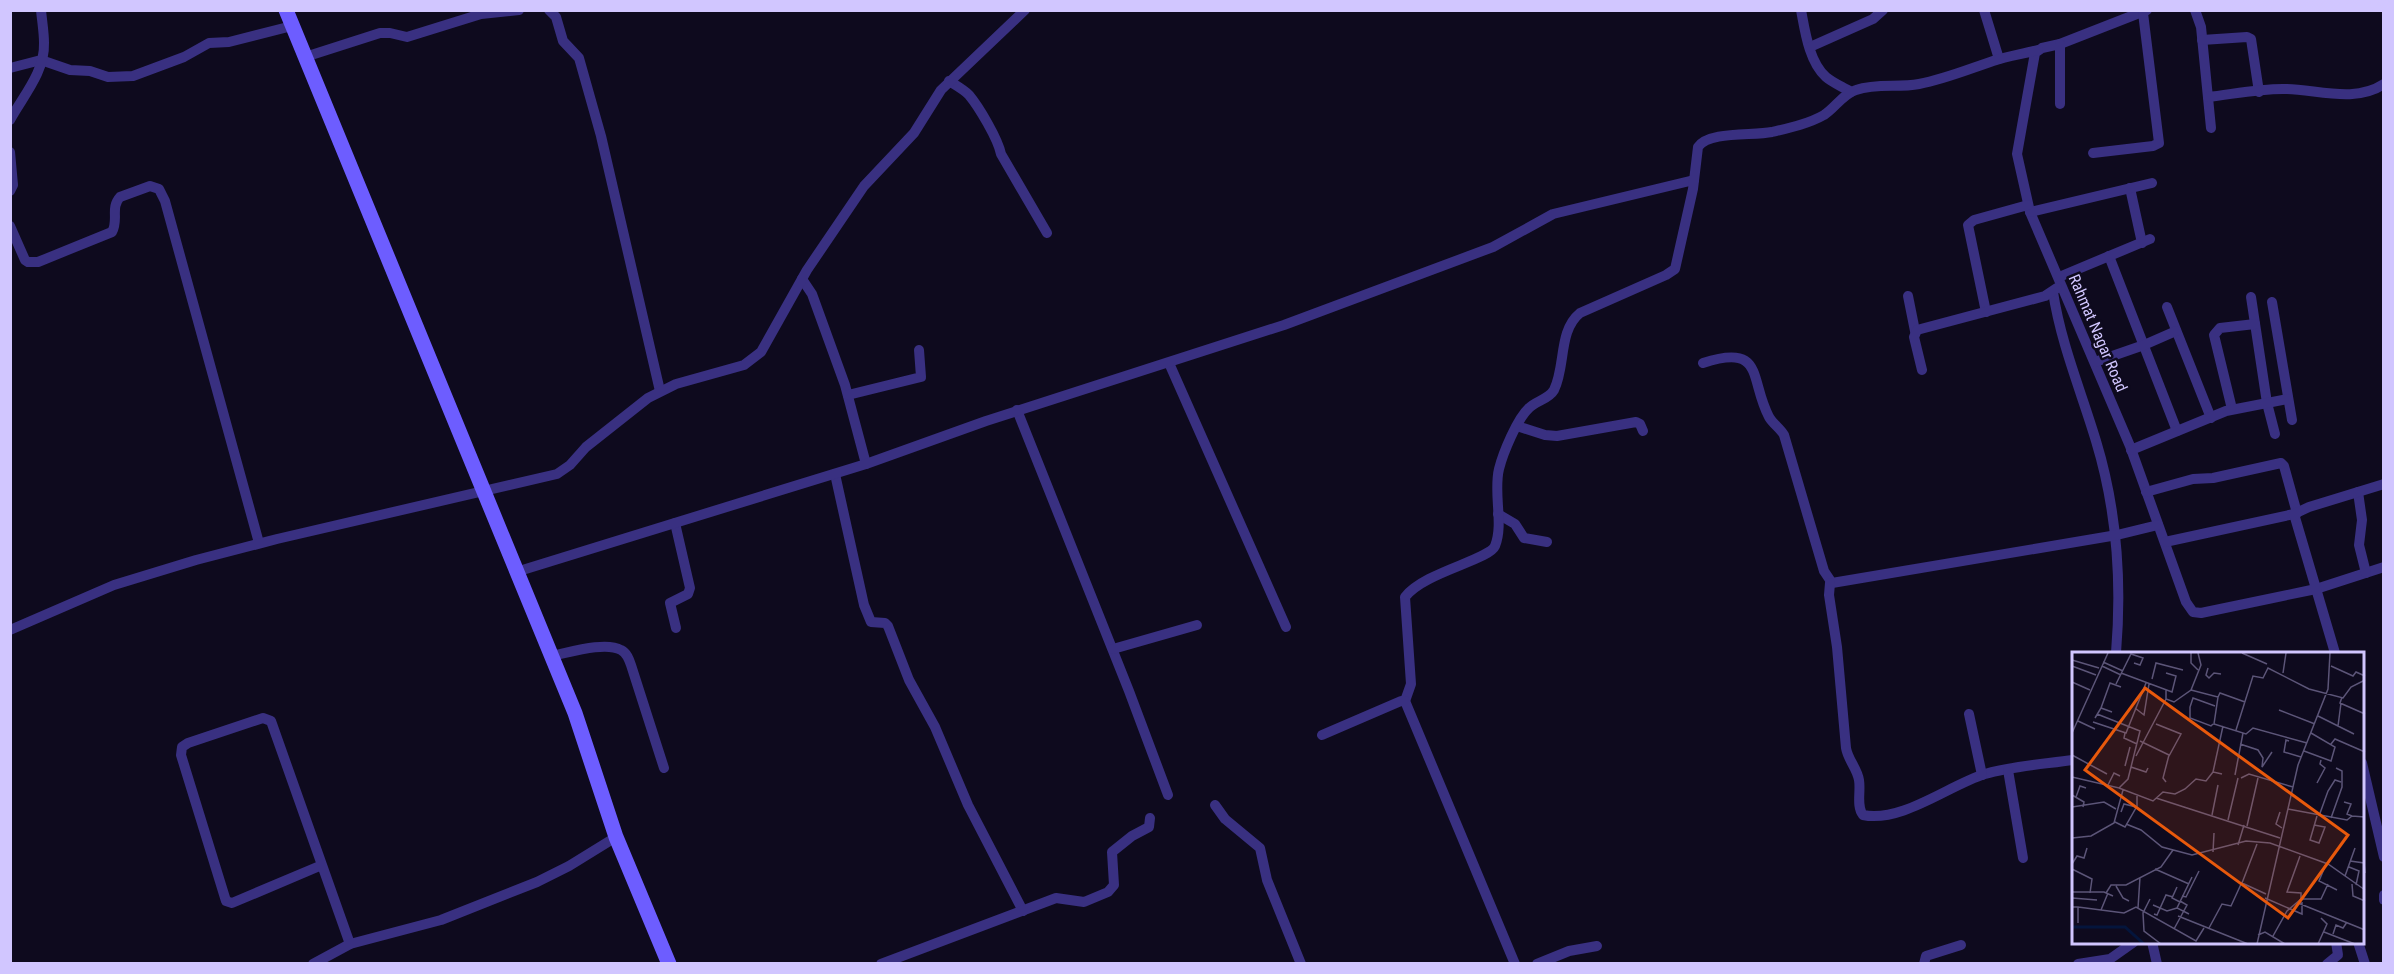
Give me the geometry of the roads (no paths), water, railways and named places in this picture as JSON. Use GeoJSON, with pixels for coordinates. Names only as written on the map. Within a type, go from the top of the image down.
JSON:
{"type":"FeatureCollection","features":[{"type":"Feature","properties":{"kind":"street"},"geometry":{"type":"LineString","coordinates":[[10,120],[31,87],[41,60],[44,44],[41,10]]}},
{"type":"Feature","properties":{"kind":"street"},"geometry":{"type":"LineString","coordinates":[[286,10],[575,713],[616,837],[669,963]]}},
{"type":"Feature","properties":{"kind":"street"},"geometry":{"type":"LineString","coordinates":[[305,57],[381,33],[407,37],[482,15],[519,10]]}},
{"type":"Feature","properties":{"kind":"street"},"geometry":{"type":"LineString","coordinates":[[10,617],[12,630],[136,577],[259,543],[548,477],[564,470],[586,447],[636,406],[660,391],[676,384],[744,365],[755,358],[767,345],[802,279],[864,186],[914,133],[934,99],[949,81],[1025,10]]}},
{"type":"Feature","properties":{"kind":"street"},"geometry":{"type":"LineString","coordinates":[[1801,10],[1815,61],[1823,73],[1851,92]]}},
{"type":"Feature","properties":{"kind":"street"},"geometry":{"type":"LineString","coordinates":[[1810,46],[1873,19],[1883,10]]}},
{"type":"Feature","properties":{"kind":"street"},"geometry":{"type":"LineString","coordinates":[[1984,10],[1999,59]]}},
{"type":"Feature","properties":{"kind":"street"},"geometry":{"type":"LineString","coordinates":[[2195,10],[2201,27],[2211,128]]}},
{"type":"Feature","properties":{"kind":"street"},"geometry":{"type":"LineString","coordinates":[[554,12],[563,41],[578,56],[601,136],[660,391]]}},
{"type":"Feature","properties":{"kind":"street"},"geometry":{"type":"LineString","coordinates":[[1515,963],[1405,701],[1411,684],[1404,603],[1405,597],[1429,578],[1488,554],[1495,546],[1498,472],[1517,426],[1529,407],[1549,396],[1555,388],[1565,342],[1575,318],[1580,313],[1675,269],[1694,180],[1698,147],[1705,140],[1769,132],[1807,122],[1825,114],[1851,92],[1880,85],[1918,84],[1963,72],[1999,59],[2060,44],[2126,15],[2145,12],[2159,143],[2157,146],[2093,153]]}},
{"type":"Feature","properties":{"kind":"street"},"geometry":{"type":"LineString","coordinates":[[10,68],[41,60],[70,70],[90,71],[108,77],[133,76],[184,57],[209,43],[229,42],[292,26]]}},
{"type":"Feature","properties":{"kind":"street"},"geometry":{"type":"LineString","coordinates":[[2202,40],[2247,37],[2251,39],[2259,92]]}},
{"type":"Feature","properties":{"kind":"street"},"geometry":{"type":"LineString","coordinates":[[2060,44],[2060,104]]}},
{"type":"Feature","properties":{"kind":"street","name":"Rahmat Nagar Road"},"geometry":{"type":"LineString","coordinates":[[2038,50],[2033,58],[2017,154],[2029,209],[2131,450],[2186,602],[2193,612],[2201,613],[2316,589]]}},
{"type":"Feature","properties":{"kind":"street"},"geometry":{"type":"LineString","coordinates":[[949,81],[972,99],[998,140],[1001,154],[1047,233]]}},
{"type":"Feature","properties":{"kind":"street"},"geometry":{"type":"LineString","coordinates":[[2208,97],[2287,89],[2341,94],[2366,93],[2384,84]]}},
{"type":"Feature","properties":{"kind":"street"},"geometry":{"type":"LineString","coordinates":[[10,152],[10,191]]}},
{"type":"Feature","properties":{"kind":"street"},"geometry":{"type":"LineString","coordinates":[[516,572],[652,528],[835,474],[1017,410],[1284,326],[1493,247],[1553,214],[1694,180]]}},
{"type":"Feature","properties":{"kind":"street"},"geometry":{"type":"LineString","coordinates":[[1986,312],[1968,225],[1974,220],[2152,183]]}},
{"type":"Feature","properties":{"kind":"street"},"geometry":{"type":"LineString","coordinates":[[10,226],[25,260],[32,263],[38,262],[112,232],[115,224],[114,209],[120,196],[150,186],[156,187],[163,194],[259,543]]}},
{"type":"Feature","properties":{"kind":"street"},"geometry":{"type":"LineString","coordinates":[[1915,331],[2045,297],[2053,292],[2060,280],[2146,241],[2130,188]]}},
{"type":"Feature","properties":{"kind":"street"},"geometry":{"type":"LineString","coordinates":[[2109,256],[2177,431]]}},
{"type":"Feature","properties":{"kind":"street"},"geometry":{"type":"LineString","coordinates":[[802,279],[812,294],[848,395],[866,464]]}},
{"type":"Feature","properties":{"kind":"street"},"geometry":{"type":"LineString","coordinates":[[2053,292],[2068,359],[2097,443],[2117,535],[2119,606],[2116,652]]}},
{"type":"Feature","properties":{"kind":"street"},"geometry":{"type":"LineString","coordinates":[[1908,296],[1922,370]]}},
{"type":"Feature","properties":{"kind":"street"},"geometry":{"type":"LineString","coordinates":[[2251,297],[2267,403],[2275,434]]}},
{"type":"Feature","properties":{"kind":"street"},"geometry":{"type":"LineString","coordinates":[[2272,302],[2292,420]]}},
{"type":"Feature","properties":{"kind":"street"},"geometry":{"type":"LineString","coordinates":[[2167,307],[2211,418]]}},
{"type":"Feature","properties":{"kind":"street"},"geometry":{"type":"LineString","coordinates":[[2232,409],[2214,335],[2220,328],[2255,324]]}},
{"type":"Feature","properties":{"kind":"street"},"geometry":{"type":"LineString","coordinates":[[2095,362],[2176,331]]}},
{"type":"Feature","properties":{"kind":"street"},"geometry":{"type":"LineString","coordinates":[[848,395],[921,377],[919,350]]}},
{"type":"Feature","properties":{"kind":"street"},"geometry":{"type":"LineString","coordinates":[[1703,363],[1732,357],[1745,360],[1754,370],[1769,417],[1784,435],[1824,571],[1830,583],[1829,596],[1838,647],[1847,756],[1855,768],[1859,781],[1861,812],[1866,816],[1900,812],[1982,775],[2072,760]]}},
{"type":"Feature","properties":{"kind":"street"},"geometry":{"type":"LineString","coordinates":[[1169,363],[1286,627]]}},
{"type":"Feature","properties":{"kind":"street"},"geometry":{"type":"LineString","coordinates":[[2131,450],[2232,409],[2288,399]]}},
{"type":"Feature","properties":{"kind":"street"},"geometry":{"type":"LineString","coordinates":[[1017,410],[1113,649],[1168,795]]}},
{"type":"Feature","properties":{"kind":"street"},"geometry":{"type":"LineString","coordinates":[[1517,426],[1551,436],[1636,422],[1640,424],[1643,431]]}},
{"type":"Feature","properties":{"kind":"street"},"geometry":{"type":"LineString","coordinates":[[2146,492],[2193,479],[2213,478],[2281,463],[2335,652]]}},
{"type":"Feature","properties":{"kind":"street"},"geometry":{"type":"LineString","coordinates":[[835,474],[868,617],[871,622],[885,623],[888,626],[909,680],[935,727],[968,805],[1023,911]]}},
{"type":"Feature","properties":{"kind":"street"},"geometry":{"type":"LineString","coordinates":[[2164,542],[2296,513],[2384,484]]}},
{"type":"Feature","properties":{"kind":"street"},"geometry":{"type":"LineString","coordinates":[[2358,492],[2362,520],[2359,545],[2366,573]]}},
{"type":"Feature","properties":{"kind":"street"},"geometry":{"type":"LineString","coordinates":[[1498,514],[1515,524],[1524,538],[1547,542]]}},
{"type":"Feature","properties":{"kind":"street"},"geometry":{"type":"LineString","coordinates":[[675,523],[690,588],[688,594],[670,603],[676,628]]}},
{"type":"Feature","properties":{"kind":"street"},"geometry":{"type":"LineString","coordinates":[[1830,583],[1835,584],[2117,535],[2158,525]]}},
{"type":"Feature","properties":{"kind":"street"},"geometry":{"type":"LineString","coordinates":[[2316,589],[2384,567]]}},
{"type":"Feature","properties":{"kind":"street"},"geometry":{"type":"LineString","coordinates":[[1113,649],[1197,625]]}},
{"type":"Feature","properties":{"kind":"street"},"geometry":{"type":"LineString","coordinates":[[551,656],[595,647],[611,647],[621,650],[631,665],[664,768]]}},
{"type":"Feature","properties":{"kind":"street"},"geometry":{"type":"LineString","coordinates":[[1322,735],[1405,701]]}},
{"type":"Feature","properties":{"kind":"street"},"geometry":{"type":"LineString","coordinates":[[1969,714],[1982,775]]}},
{"type":"Feature","properties":{"kind":"street"},"geometry":{"type":"LineString","coordinates":[[322,865],[232,903],[226,901],[181,755],[182,747],[263,718],[271,721],[350,944]]}},
{"type":"Feature","properties":{"kind":"street"},"geometry":{"type":"LineString","coordinates":[[2008,770],[2023,858]]}},
{"type":"Feature","properties":{"kind":"street"},"geometry":{"type":"LineString","coordinates":[[2364,772],[2384,857]]}},
{"type":"Feature","properties":{"kind":"street"},"geometry":{"type":"LineString","coordinates":[[1215,805],[1225,819],[1260,849],[1267,880],[1301,963]]}},
{"type":"Feature","properties":{"kind":"street"},"geometry":{"type":"LineString","coordinates":[[881,963],[1056,897],[1084,902],[1108,892],[1114,885],[1112,852],[1132,836],[1149,827],[1150,818]]}},
{"type":"Feature","properties":{"kind":"street"},"geometry":{"type":"LineString","coordinates":[[313,963],[334,958],[350,944],[441,920],[551,876],[616,837]]}},
{"type":"Feature","properties":{"kind":"street"},"geometry":{"type":"LineString","coordinates":[[2384,895],[2384,900]]}},
{"type":"Feature","properties":{"kind":"street"},"geometry":{"type":"LineString","coordinates":[[2078,963],[2110,959],[2131,944]]}},
{"type":"Feature","properties":{"kind":"street"},"geometry":{"type":"LineString","coordinates":[[2152,944],[2157,963]]}},
{"type":"Feature","properties":{"kind":"street"},"geometry":{"type":"LineString","coordinates":[[2327,963],[2338,955],[2336,944]]}},
{"type":"Feature","properties":{"kind":"street"},"geometry":{"type":"LineString","coordinates":[[2359,944],[2365,963]]}},
{"type":"Feature","properties":{"kind":"street"},"geometry":{"type":"LineString","coordinates":[[1924,963],[1926,956],[1961,945]]}},
{"type":"Feature","properties":{"kind":"street"},"geometry":{"type":"LineString","coordinates":[[1537,963],[1569,951],[1597,946]]}}]}
